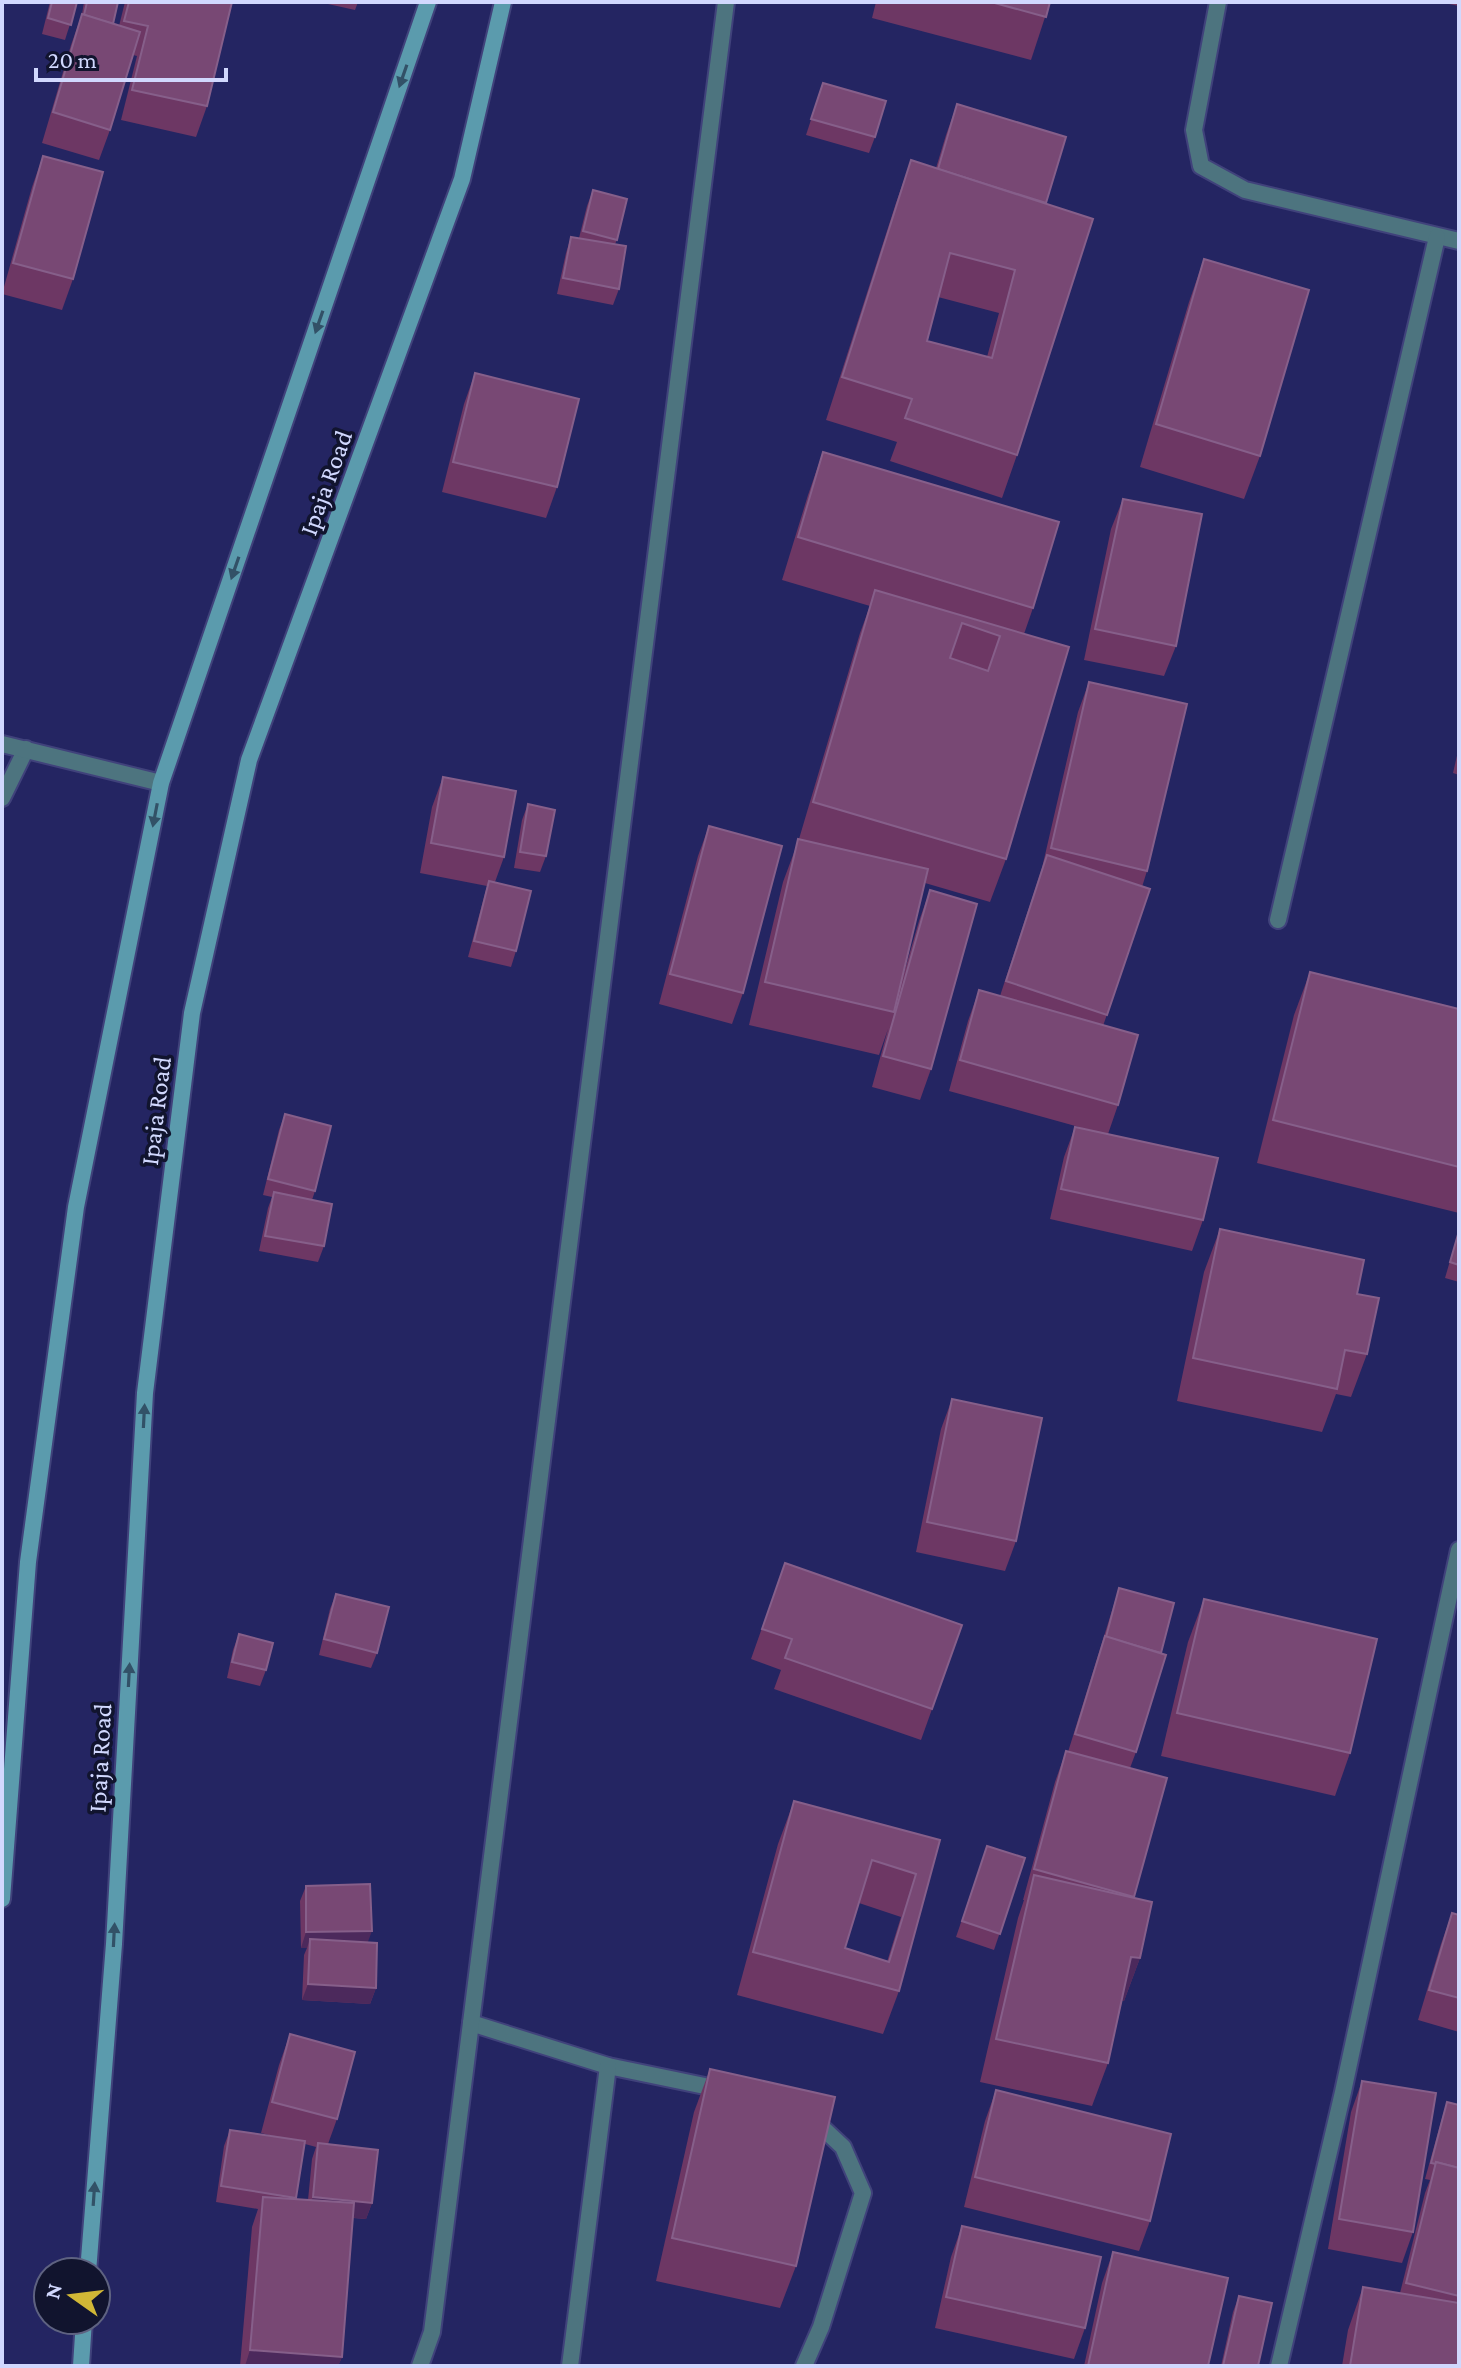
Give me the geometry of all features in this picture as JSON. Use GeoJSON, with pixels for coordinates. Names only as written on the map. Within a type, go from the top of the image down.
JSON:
{"type":"FeatureCollection","features":[{"type":"Feature","properties":{"kind":"main road"},"geometry":{"type":"LineString","coordinates":[[2,1899],[28,1562],[74,1222],[161,783],[428,2]]}},
{"type":"Feature","properties":{"kind":"main road","name":"Ipaja Road"},"geometry":{"type":"LineString","coordinates":[[89,2256],[114,1944],[145,1393],[192,1013],[249,760],[462,179],[503,2]]}},
{"type":"Feature","properties":{"kind":"main road"},"geometry":{"type":"LineString","coordinates":[[81,2366],[83,2336]]}},
{"type":"Feature","properties":{"kind":"street"},"geometry":{"type":"LineString","coordinates":[[420,2366],[432,2332],[726,2]]}},
{"type":"Feature","properties":{"kind":"street"},"geometry":{"type":"LineString","coordinates":[[1218,2],[1194,130],[1201,166],[1245,190],[1459,241]]}},
{"type":"Feature","properties":{"kind":"street"},"geometry":{"type":"LineString","coordinates":[[1278,920],[1437,237]]}},
{"type":"Feature","properties":{"kind":"street"},"geometry":{"type":"LineString","coordinates":[[2,744],[161,783]]}},
{"type":"Feature","properties":{"kind":"street"},"geometry":{"type":"LineString","coordinates":[[2,798],[26,749]]}},
{"type":"Feature","properties":{"kind":"street"},"geometry":{"type":"LineString","coordinates":[[1279,2366],[1343,2092],[1459,1550]]}},
{"type":"Feature","properties":{"kind":"street"},"geometry":{"type":"LineString","coordinates":[[471,2023],[608,2066],[739,2093]]}},
{"type":"Feature","properties":{"kind":"street"},"geometry":{"type":"LineString","coordinates":[[570,2366],[608,2066]]}},
{"type":"Feature","properties":{"kind":"street"},"geometry":{"type":"LineString","coordinates":[[797,2105],[843,2147],[863,2193],[821,2327],[804,2366]]}},
{"type":"Feature","properties":{"kind":"building"},"geometry":{"type":"Polygon","coordinates":[[[52,2],[77,2],[71,25],[48,18],[52,2]]]}},
{"type":"Feature","properties":{"kind":"building"},"geometry":{"type":"Polygon","coordinates":[[[87,2],[118,2],[113,24],[84,15],[87,2]]]}},
{"type":"Feature","properties":{"kind":"building"},"geometry":{"type":"Polygon","coordinates":[[[129,2],[232,2],[207,106],[132,90],[148,26],[124,21],[129,2]]]}},
{"type":"Feature","properties":{"kind":"building"},"geometry":{"type":"Polygon","coordinates":[[[991,2],[1050,2],[1046,17],[991,2]]]}},
{"type":"Feature","properties":{"kind":"building"},"geometry":{"type":"Polygon","coordinates":[[[82,14],[140,32],[110,130],[53,112],[82,14]]]}},
{"type":"Feature","properties":{"kind":"building"},"geometry":{"type":"Polygon","coordinates":[[[823,83],[886,101],[875,137],[811,119],[823,83]]]}},
{"type":"Feature","properties":{"kind":"building"},"geometry":{"type":"Polygon","coordinates":[[[957,104],[1066,137],[1046,203],[938,169],[957,104]]]}},
{"type":"Feature","properties":{"kind":"building"},"geometry":{"type":"Polygon","coordinates":[[[43,156],[103,172],[73,279],[13,263],[43,156]]]}},
{"type":"Feature","properties":{"kind":"building"},"geometry":{"type":"Polygon","coordinates":[[[911,160],[1093,219],[1017,455],[905,418],[912,399],[842,377],[911,160]],[[950,253],[927,341],[992,358],[1015,270],[950,253]]]}},
{"type":"Feature","properties":{"kind":"building"},"geometry":{"type":"Polygon","coordinates":[[[593,190],[627,199],[617,240],[583,231],[593,190]]]}},
{"type":"Feature","properties":{"kind":"building"},"geometry":{"type":"Polygon","coordinates":[[[571,237],[626,246],[619,289],[563,278],[571,237]]]}},
{"type":"Feature","properties":{"kind":"building"},"geometry":{"type":"Polygon","coordinates":[[[1204,259],[1309,290],[1260,456],[1156,424],[1204,259]]]}},
{"type":"Feature","properties":{"kind":"building"},"geometry":{"type":"Polygon","coordinates":[[[475,373],[579,399],[557,487],[453,462],[475,373]]]}},
{"type":"Feature","properties":{"kind":"building"},"geometry":{"type":"Polygon","coordinates":[[[823,452],[1059,522],[1033,608],[798,537],[823,452]]]}},
{"type":"Feature","properties":{"kind":"building"},"geometry":{"type":"Polygon","coordinates":[[[1123,499],[1202,514],[1176,646],[1095,629],[1123,499]]]}},
{"type":"Feature","properties":{"kind":"building"},"geometry":{"type":"Polygon","coordinates":[[[875,590],[1069,647],[1006,859],[813,802],[875,590]],[[962,623],[950,658],[988,671],[1000,636],[962,623]]]}},
{"type":"Feature","properties":{"kind":"building"},"geometry":{"type":"Polygon","coordinates":[[[1089,682],[1187,704],[1147,871],[1051,848],[1089,682]]]}},
{"type":"Feature","properties":{"kind":"building"},"geometry":{"type":"Polygon","coordinates":[[[443,777],[516,791],[504,857],[431,843],[443,777]]]}},
{"type":"Feature","properties":{"kind":"building"},"geometry":{"type":"Polygon","coordinates":[[[528,804],[555,810],[546,856],[520,852],[528,804]]]}},
{"type":"Feature","properties":{"kind":"building"},"geometry":{"type":"Polygon","coordinates":[[[709,826],[782,846],[743,993],[670,974],[709,826]]]}},
{"type":"Feature","properties":{"kind":"building"},"geometry":{"type":"Polygon","coordinates":[[[798,839],[928,869],[894,1012],[765,982],[798,839]]]}},
{"type":"Feature","properties":{"kind":"building"},"geometry":{"type":"Polygon","coordinates":[[[1047,855],[1150,889],[1107,1015],[1006,981],[1047,855]]]}},
{"type":"Feature","properties":{"kind":"building"},"geometry":{"type":"Polygon","coordinates":[[[489,881],[531,891],[516,951],[474,941],[489,881]]]}},
{"type":"Feature","properties":{"kind":"building"},"geometry":{"type":"Polygon","coordinates":[[[930,890],[977,904],[931,1069],[883,1056],[930,890]]]}},
{"type":"Feature","properties":{"kind":"building"},"geometry":{"type":"Polygon","coordinates":[[[1310,972],[1459,1009],[1459,1167],[1273,1120],[1310,972]]]}},
{"type":"Feature","properties":{"kind":"building"},"geometry":{"type":"Polygon","coordinates":[[[979,990],[1138,1035],[1118,1105],[960,1060],[979,990]]]}},
{"type":"Feature","properties":{"kind":"building"},"geometry":{"type":"Polygon","coordinates":[[[285,1114],[331,1126],[315,1191],[268,1179],[285,1114]]]}},
{"type":"Feature","properties":{"kind":"building"},"geometry":{"type":"Polygon","coordinates":[[[1075,1127],[1218,1158],[1203,1220],[1061,1189],[1075,1127]]]}},
{"type":"Feature","properties":{"kind":"building"},"geometry":{"type":"Polygon","coordinates":[[[274,1192],[332,1204],[324,1246],[265,1236],[274,1192]]]}},
{"type":"Feature","properties":{"kind":"building"},"geometry":{"type":"Polygon","coordinates":[[[1220,1229],[1364,1260],[1357,1294],[1379,1298],[1367,1354],[1345,1350],[1337,1389],[1193,1358],[1220,1229]]]}},
{"type":"Feature","properties":{"kind":"building"},"geometry":{"type":"Polygon","coordinates":[[[1459,1231],[1459,1265],[1450,1262],[1459,1231]]]}},
{"type":"Feature","properties":{"kind":"building"},"geometry":{"type":"Polygon","coordinates":[[[952,1399],[1042,1418],[1016,1541],[927,1522],[952,1399]]]}},
{"type":"Feature","properties":{"kind":"building"},"geometry":{"type":"Polygon","coordinates":[[[785,1563],[962,1625],[932,1709],[785,1658],[792,1639],[762,1629],[785,1563]]]}},
{"type":"Feature","properties":{"kind":"building"},"geometry":{"type":"Polygon","coordinates":[[[1119,1588],[1174,1603],[1161,1653],[1106,1637],[1119,1588]]]}},
{"type":"Feature","properties":{"kind":"building"},"geometry":{"type":"Polygon","coordinates":[[[336,1594],[389,1607],[377,1653],[324,1639],[336,1594]]]}},
{"type":"Feature","properties":{"kind":"building"},"geometry":{"type":"Polygon","coordinates":[[[1204,1599],[1377,1639],[1350,1753],[1177,1713],[1204,1599]]]}},
{"type":"Feature","properties":{"kind":"building"},"geometry":{"type":"Polygon","coordinates":[[[239,1634],[273,1643],[266,1670],[232,1662],[239,1634]]]}},
{"type":"Feature","properties":{"kind":"building"},"geometry":{"type":"Polygon","coordinates":[[[1105,1636],[1166,1655],[1136,1752],[1075,1734],[1105,1636]]]}},
{"type":"Feature","properties":{"kind":"building"},"geometry":{"type":"Polygon","coordinates":[[[1066,1751],[1167,1778],[1134,1897],[1034,1869],[1066,1751]]]}},
{"type":"Feature","properties":{"kind":"building"},"geometry":{"type":"Polygon","coordinates":[[[794,1801],[940,1840],[899,1991],[753,1952],[794,1801]],[[872,1860],[845,1948],[889,1962],[916,1874],[872,1860]]]}},
{"type":"Feature","properties":{"kind":"building"},"geometry":{"type":"Polygon","coordinates":[[[987,1846],[1025,1858],[1000,1934],[962,1921],[987,1846]]]}},
{"type":"Feature","properties":{"kind":"building"},"geometry":{"type":"Polygon","coordinates":[[[1034,1875],[1152,1902],[1140,1958],[1131,1957],[1108,2063],[996,2039],[1034,1875]]]}},
{"type":"Feature","properties":{"kind":"building"},"geometry":{"type":"Polygon","coordinates":[[[370,1884],[372,1931],[306,1932],[306,1886],[370,1884]]]}},
{"type":"Feature","properties":{"kind":"building"},"geometry":{"type":"Polygon","coordinates":[[[1452,1913],[1459,1915],[1459,1998],[1429,1990],[1452,1913]]]}},
{"type":"Feature","properties":{"kind":"building"},"geometry":{"type":"Polygon","coordinates":[[[310,1939],[377,1943],[376,1988],[308,1984],[310,1939]]]}},
{"type":"Feature","properties":{"kind":"building"},"geometry":{"type":"Polygon","coordinates":[[[290,2034],[355,2052],[337,2119],[272,2102],[290,2034]]]}},
{"type":"Feature","properties":{"kind":"building"},"geometry":{"type":"Polygon","coordinates":[[[710,2069],[835,2097],[796,2266],[672,2238],[710,2069]]]}},
{"type":"Feature","properties":{"kind":"building"},"geometry":{"type":"Polygon","coordinates":[[[1362,2081],[1436,2093],[1413,2232],[1339,2219],[1362,2081]]]}},
{"type":"Feature","properties":{"kind":"building"},"geometry":{"type":"Polygon","coordinates":[[[996,2090],[1171,2134],[1150,2221],[975,2177],[996,2090]]]}},
{"type":"Feature","properties":{"kind":"building"},"geometry":{"type":"Polygon","coordinates":[[[1447,2102],[1459,2105],[1459,2168],[1431,2163],[1447,2102]]]}},
{"type":"Feature","properties":{"kind":"building"},"geometry":{"type":"Polygon","coordinates":[[[230,2130],[305,2141],[296,2198],[221,2186],[230,2130]]]}},
{"type":"Feature","properties":{"kind":"building"},"geometry":{"type":"Polygon","coordinates":[[[318,2143],[378,2150],[372,2203],[313,2197],[318,2143]]]}},
{"type":"Feature","properties":{"kind":"building"},"geometry":{"type":"Polygon","coordinates":[[[1436,2162],[1459,2168],[1459,2296],[1406,2283],[1436,2162]]]}},
{"type":"Feature","properties":{"kind":"building"},"geometry":{"type":"Polygon","coordinates":[[[263,2197],[354,2203],[342,2357],[250,2350],[263,2197]]]}},
{"type":"Feature","properties":{"kind":"building"},"geometry":{"type":"Polygon","coordinates":[[[962,2226],[1101,2257],[1085,2328],[946,2297],[962,2226]]]}},
{"type":"Feature","properties":{"kind":"building"},"geometry":{"type":"Polygon","coordinates":[[[1113,2252],[1228,2278],[1208,2366],[1088,2366],[1113,2252]]]}},
{"type":"Feature","properties":{"kind":"building"},"geometry":{"type":"Polygon","coordinates":[[[1363,2287],[1459,2303],[1459,2366],[1350,2366],[1363,2287]]]}},
{"type":"Feature","properties":{"kind":"building"},"geometry":{"type":"Polygon","coordinates":[[[1239,2296],[1272,2303],[1258,2366],[1223,2366],[1239,2296]]]}}]}
